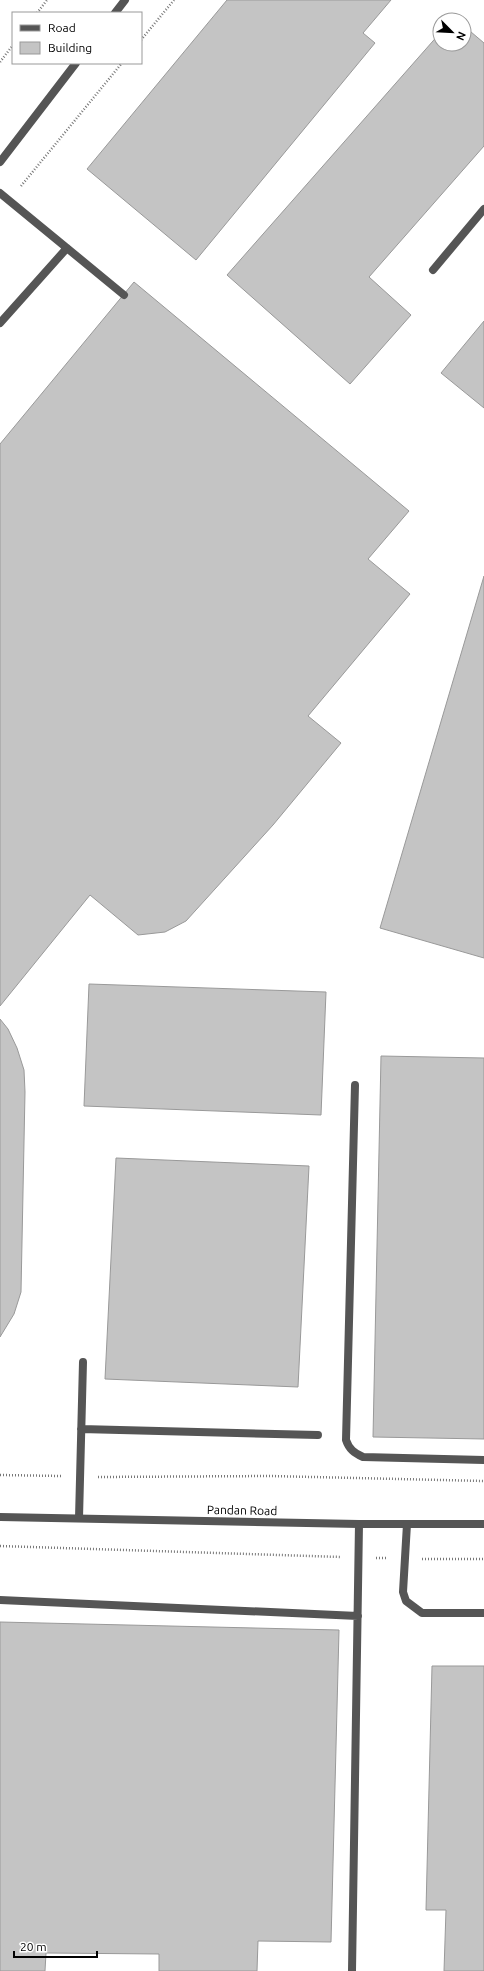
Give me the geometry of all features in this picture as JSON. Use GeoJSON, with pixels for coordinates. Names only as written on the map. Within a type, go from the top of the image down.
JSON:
{"type":"FeatureCollection","features":[{"type":"Feature","properties":{"kind":"street"},"geometry":{"type":"LineString","coordinates":[[116,12],[125,0]]}},
{"type":"Feature","properties":{"kind":"street"},"geometry":{"type":"LineString","coordinates":[[0,162],[75,64]]}},
{"type":"Feature","properties":{"kind":"street"},"geometry":{"type":"LineString","coordinates":[[0,193],[124,295]]}},
{"type":"Feature","properties":{"kind":"street"},"geometry":{"type":"LineString","coordinates":[[433,270],[484,210]]}},
{"type":"Feature","properties":{"kind":"street"},"geometry":{"type":"LineString","coordinates":[[0,323],[67,248]]}},
{"type":"Feature","properties":{"kind":"street"},"geometry":{"type":"LineString","coordinates":[[355,1085],[346,1432],[348,1447],[354,1453],[371,1458],[484,1460]]}},
{"type":"Feature","properties":{"kind":"street"},"geometry":{"type":"LineString","coordinates":[[79,1518],[83,1362]]}},
{"type":"Feature","properties":{"kind":"street"},"geometry":{"type":"LineString","coordinates":[[81,1429],[318,1435]]}},
{"type":"Feature","properties":{"kind":"street","name":"Pandan Road"},"geometry":{"type":"LineString","coordinates":[[0,1517],[359,1524],[484,1524]]}},
{"type":"Feature","properties":{"kind":"street"},"geometry":{"type":"LineString","coordinates":[[352,1971],[359,1524]]}},
{"type":"Feature","properties":{"kind":"street"},"geometry":{"type":"LineString","coordinates":[[407,1524],[404,1592],[406,1601],[422,1613],[484,1613]]}},
{"type":"Feature","properties":{"kind":"street"},"geometry":{"type":"LineString","coordinates":[[0,1600],[358,1616]]}},
{"type":"Feature","properties":{"kind":"path"},"geometry":{"type":"LineString","coordinates":[[38,12],[47,0]]}},
{"type":"Feature","properties":{"kind":"path"},"geometry":{"type":"LineString","coordinates":[[142,39],[174,0]]}},
{"type":"Feature","properties":{"kind":"path"},"geometry":{"type":"LineString","coordinates":[[0,62],[12,46]]}},
{"type":"Feature","properties":{"kind":"path"},"geometry":{"type":"LineString","coordinates":[[9,200],[121,64]]}},
{"type":"Feature","properties":{"kind":"path"},"geometry":{"type":"LineString","coordinates":[[0,1475],[80,1477],[270,1476],[484,1481]]}},
{"type":"Feature","properties":{"kind":"path"},"geometry":{"type":"LineString","coordinates":[[0,1546],[359,1558],[484,1560]]}},
{"type":"Feature","properties":{"kind":"building"},"geometry":{"type":"Polygon","coordinates":[[[227,0],[391,0],[363,33],[375,43],[196,260],[87,169],[227,0]]]}},
{"type":"Feature","properties":{"kind":"building"},"geometry":{"type":"Polygon","coordinates":[[[472,33],[484,43],[484,146],[369,277],[411,315],[350,384],[227,275],[432,42],[432,52],[472,52],[472,33]]]}},
{"type":"Feature","properties":{"kind":"building"},"geometry":{"type":"Polygon","coordinates":[[[134,282],[409,511],[368,559],[410,594],[308,716],[341,743],[273,825],[186,921],[165,932],[138,935],[90,895],[0,1006],[0,444],[134,282]]]}},
{"type":"Feature","properties":{"kind":"building"},"geometry":{"type":"Polygon","coordinates":[[[484,321],[484,408],[441,373],[484,321]]]}},
{"type":"Feature","properties":{"kind":"building"},"geometry":{"type":"Polygon","coordinates":[[[484,576],[484,958],[380,928],[484,576]]]}},
{"type":"Feature","properties":{"kind":"building"},"geometry":{"type":"Polygon","coordinates":[[[89,984],[326,992],[321,1115],[84,1106],[89,984]]]}},
{"type":"Feature","properties":{"kind":"building"},"geometry":{"type":"Polygon","coordinates":[[[0,1019],[8,1029],[17,1048],[24,1070],[25,1092],[21,1292],[14,1314],[0,1337],[0,1019]]]}},
{"type":"Feature","properties":{"kind":"building"},"geometry":{"type":"Polygon","coordinates":[[[381,1056],[484,1058],[484,1439],[373,1437],[381,1056]]]}},
{"type":"Feature","properties":{"kind":"building"},"geometry":{"type":"Polygon","coordinates":[[[116,1158],[309,1166],[298,1387],[105,1379],[116,1158]]]}},
{"type":"Feature","properties":{"kind":"building"},"geometry":{"type":"Polygon","coordinates":[[[0,1622],[339,1630],[331,1942],[258,1941],[257,1971],[159,1971],[159,1954],[46,1953],[45,1971],[0,1971],[0,1622]]]}},
{"type":"Feature","properties":{"kind":"building"},"geometry":{"type":"Polygon","coordinates":[[[432,1666],[484,1666],[484,1971],[444,1971],[446,1910],[426,1910],[432,1666]]]}}]}
